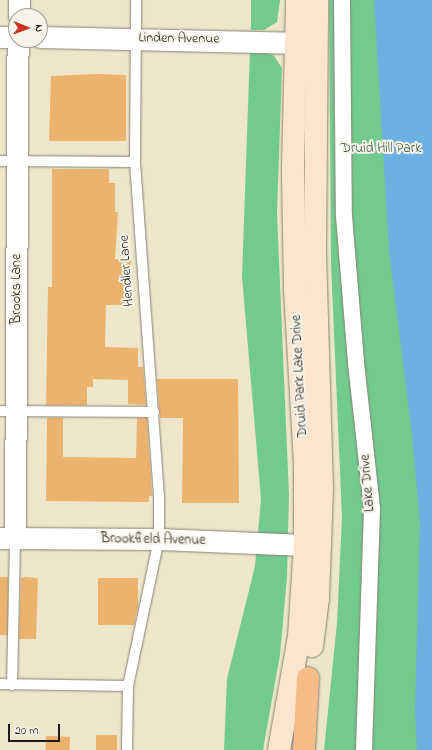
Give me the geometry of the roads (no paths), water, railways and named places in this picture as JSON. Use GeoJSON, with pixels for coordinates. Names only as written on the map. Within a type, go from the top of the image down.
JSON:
{"type":"FeatureCollection","features":[{"type":"Feature","properties":{"kind":"highway"},"geometry":{"type":"LineString","coordinates":[[304,750],[308,678]]}},
{"type":"Feature","properties":{"kind":"main road","name":"Druid Park Lake Drive"},"geometry":{"type":"LineString","coordinates":[[297,0],[306,42],[315,247],[322,503],[318,598],[297,750]]}},
{"type":"Feature","properties":{"kind":"main road","name":"Druid Park Lake Drive"},"geometry":{"type":"LineString","coordinates":[[279,750],[299,637],[305,545],[304,463],[295,288],[293,176],[306,42],[317,0]]}},
{"type":"Feature","properties":{"kind":"street","name":"Lake Drive"},"geometry":{"type":"LineString","coordinates":[[342,0],[344,216],[356,363],[372,509],[364,750]]}},
{"type":"Feature","properties":{"kind":"street","name":"Linden Avenue"},"geometry":{"type":"LineString","coordinates":[[48,37],[306,42]]}},
{"type":"Feature","properties":{"kind":"street","name":"Brooks Lane"},"geometry":{"type":"LineString","coordinates":[[7,538],[9,161],[17,48]]}},
{"type":"Feature","properties":{"kind":"street","name":"Brookfield Avenue"},"geometry":{"type":"LineString","coordinates":[[7,538],[158,539],[305,545]]}},
{"type":"Feature","properties":{"kind":"lane","name":"Hendler Lane"},"geometry":{"type":"LineString","coordinates":[[127,750],[128,686],[158,539],[159,497],[154,412],[145,326],[135,162],[137,39],[136,0]]}},
{"type":"Feature","properties":{"kind":"lane"},"geometry":{"type":"LineString","coordinates":[[9,161],[135,162]]}},
{"type":"Feature","properties":{"kind":"lane"},"geometry":{"type":"LineString","coordinates":[[8,411],[154,412]]}},
{"type":"Feature","properties":{"kind":"lane"},"geometry":{"type":"LineString","coordinates":[[7,538],[12,684]]}},
{"type":"Feature","properties":{"kind":"lane"},"geometry":{"type":"LineString","coordinates":[[0,684],[128,686]]}},
{"type":"Feature","properties":{"kind":"water"},"geometry":{"type":"Polygon","coordinates":[[[374,0],[432,0],[432,750],[417,750],[415,710],[420,522],[412,434],[389,249],[374,0]]]}},
{"type":"Feature","properties":{"kind":"park label","name":"Druid Hill Park"},"geometry":{"type":"Point","coordinates":[381,149]}}]}
